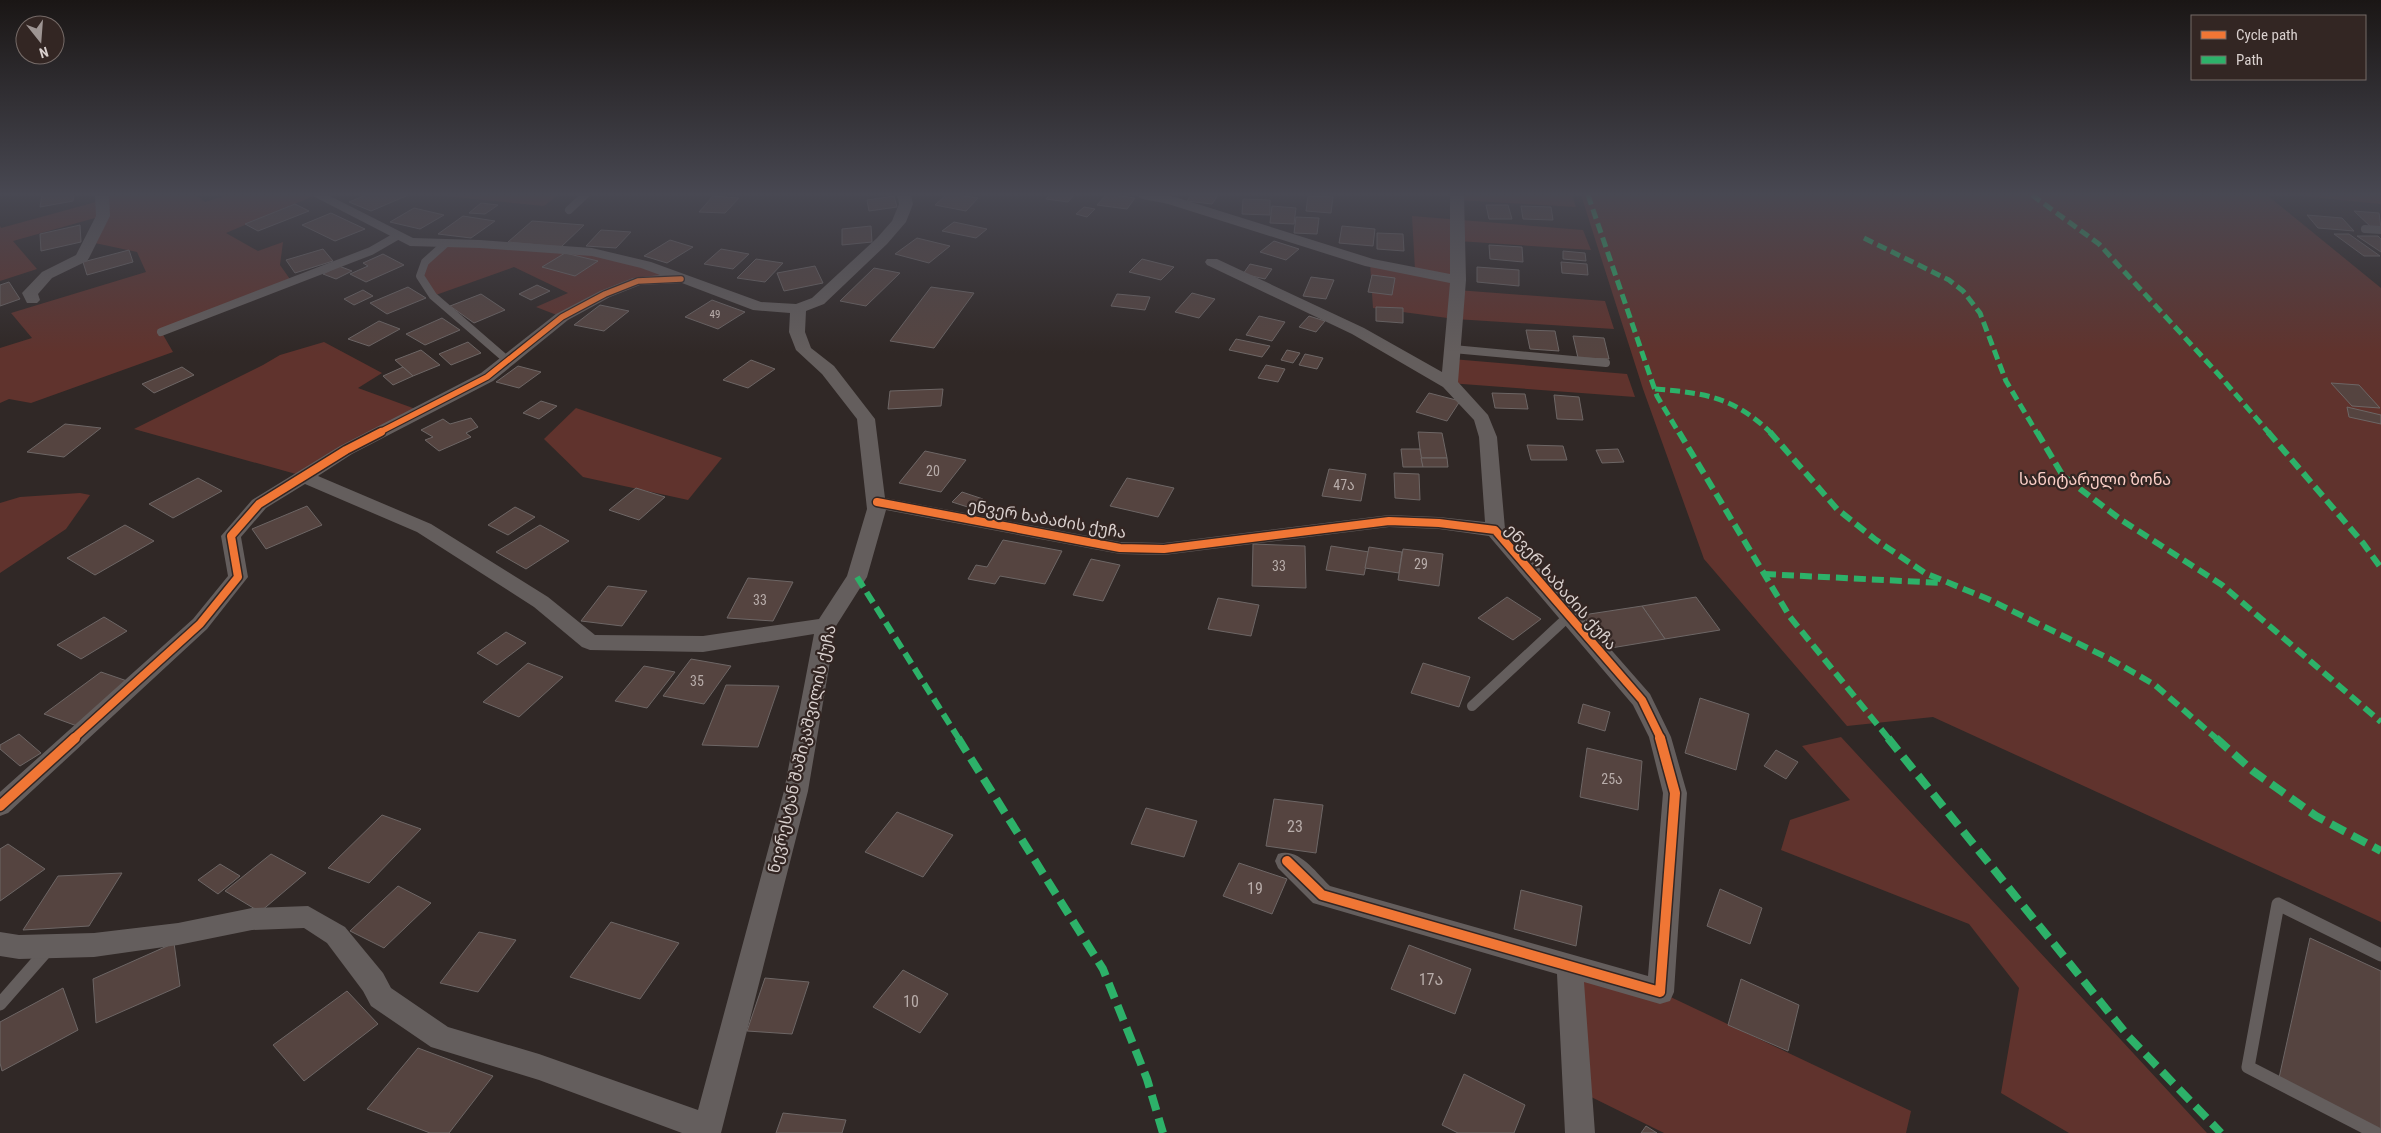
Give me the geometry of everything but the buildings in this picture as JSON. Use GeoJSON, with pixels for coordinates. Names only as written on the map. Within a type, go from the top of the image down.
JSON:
{"type":"FeatureCollection","features":[{"type":"Feature","properties":{"kind":"street"},"geometry":{"type":"LineString","coordinates":[[32,300],[30,293],[47,276],[82,258],[87,248]]}},
{"type":"Feature","properties":{"kind":"street"},"geometry":{"type":"LineString","coordinates":[[534,248],[592,252],[646,265],[681,280],[758,307],[798,308],[818,301],[875,248]]}},
{"type":"Feature","properties":{"kind":"street"},"geometry":{"type":"LineString","coordinates":[[1322,248],[1370,263],[1458,280]]}},
{"type":"Feature","properties":{"kind":"street"},"geometry":{"type":"LineString","coordinates":[[1449,383],[1458,280],[1458,248]]}},
{"type":"Feature","properties":{"kind":"street"},"geometry":{"type":"LineString","coordinates":[[1212,262],[1358,331],[1449,383],[1482,419],[1488,437],[1495,530]]}},
{"type":"Feature","properties":{"kind":"street"},"geometry":{"type":"LineString","coordinates":[[0,806],[200,624],[238,577],[231,536],[259,504],[346,450],[487,377],[562,317],[605,294],[638,281],[681,280]]}},
{"type":"Feature","properties":{"kind":"street","name":"ნევრესტან შაშიკაშვილის ქუჩა"},"geometry":{"type":"LineString","coordinates":[[0,944],[19,948],[94,945],[178,934],[252,919],[308,917],[336,935],[373,982],[381,997],[440,1038],[539,1067],[707,1131],[796,791],[826,625],[857,576],[877,509],[866,418],[828,370],[804,350],[797,332],[798,308]]}},
{"type":"Feature","properties":{"kind":"street"},"geometry":{"type":"LineString","coordinates":[[303,476],[424,528],[541,602],[590,642],[703,644],[826,625]]}},
{"type":"Feature","properties":{"kind":"street","name":"ენვერ ხაბაძის ქუჩა"},"geometry":{"type":"LineString","coordinates":[[877,502],[1120,548],[1164,549],[1389,521],[1439,523],[1495,530],[1642,700],[1660,737],[1675,793],[1660,992],[1570,966]]}},
{"type":"Feature","properties":{"kind":"street"},"geometry":{"type":"LineString","coordinates":[[1287,861],[1322,895],[1570,966],[1580,1133]]}},
{"type":"Feature","properties":{"kind":"lane"},"geometry":{"type":"LineString","coordinates":[[161,332],[376,248]]}},
{"type":"Feature","properties":{"kind":"lane"},"geometry":{"type":"LineString","coordinates":[[441,248],[425,262],[420,276],[433,296],[507,360]]}},
{"type":"Feature","properties":{"kind":"lane"},"geometry":{"type":"LineString","coordinates":[[1453,349],[1606,363]]}},
{"type":"Feature","properties":{"kind":"lane"},"geometry":{"type":"LineString","coordinates":[[1472,706],[1569,616]]}},
{"type":"Feature","properties":{"kind":"lane"},"geometry":{"type":"LineString","coordinates":[[2376,1133],[2248,1068],[2278,904],[2381,954]]}},
{"type":"Feature","properties":{"kind":"lane"},"geometry":{"type":"LineString","coordinates":[[0,1004],[50,947]]}},
{"type":"Feature","properties":{"kind":"green space"},"geometry":{"type":"Polygon","coordinates":[[[0,248],[19,248],[37,269],[0,281],[0,248]]]}},
{"type":"Feature","properties":{"kind":"green space"},"geometry":{"type":"Polygon","coordinates":[[[118,248],[252,248],[258,251],[267,248],[282,248],[280,265],[292,282],[162,333],[173,352],[31,403],[9,399],[0,403],[0,348],[32,338],[11,313],[146,272],[137,252],[118,248]]]}},
{"type":"Feature","properties":{"kind":"green space"},"geometry":{"type":"Polygon","coordinates":[[[441,248],[516,248],[592,252],[668,275],[638,281],[562,317],[536,307],[568,293],[514,267],[433,296],[420,276],[425,262],[441,248]]]}},
{"type":"Feature","properties":{"kind":"green space"},"geometry":{"type":"Polygon","coordinates":[[[1414,248],[1458,248],[1457,290],[1605,301],[1614,329],[1455,319],[1373,308],[1370,263],[1415,270],[1414,248]]]}},
{"type":"Feature","properties":{"kind":"green space"},"geometry":{"type":"Polygon","coordinates":[[[1560,248],[1590,248],[1591,250],[1560,248]]]}},
{"type":"Feature","properties":{"kind":"green space","name":"სანიტარული ზონა"},"geometry":{"type":"Polygon","coordinates":[[[1598,248],[2332,248],[2381,288],[2381,922],[1933,717],[1847,726],[1704,559],[1643,389],[1598,248]]]}},
{"type":"Feature","properties":{"kind":"green space"},"geometry":{"type":"Polygon","coordinates":[[[324,342],[382,373],[358,388],[421,411],[303,476],[134,429],[280,355],[324,342]]]}},
{"type":"Feature","properties":{"kind":"green space"},"geometry":{"type":"Polygon","coordinates":[[[1452,359],[1627,374],[1635,397],[1449,383],[1452,359]]]}},
{"type":"Feature","properties":{"kind":"green space"},"geometry":{"type":"Polygon","coordinates":[[[576,408],[722,458],[688,500],[583,477],[544,439],[576,408]]]}},
{"type":"Feature","properties":{"kind":"green space"},"geometry":{"type":"Polygon","coordinates":[[[80,493],[90,495],[66,529],[0,573],[0,503],[20,497],[80,493]]]}},
{"type":"Feature","properties":{"kind":"green space"},"geometry":{"type":"Polygon","coordinates":[[[1841,737],[2207,1133],[2069,1133],[2001,1093],[2019,988],[1969,924],[1781,850],[1790,820],[1850,800],[1802,746],[1841,737]]]}},
{"type":"Feature","properties":{"kind":"green space"},"geometry":{"type":"Polygon","coordinates":[[[1570,966],[1660,992],[1911,1111],[1906,1133],[1664,1133],[1577,1090],[1570,966]]]}},
{"type":"Feature","properties":{"kind":"marked path"},"geometry":{"type":"LineString","coordinates":[[1606,248],[1657,396],[1790,617],[2128,1036],[2221,1133]]}},
{"type":"Feature","properties":{"kind":"marked path"},"geometry":{"type":"LineString","coordinates":[[1884,248],[1949,280],[1963,291],[1980,313],[2006,381],[2063,476],[2120,519],[2222,585],[2381,722]]}},
{"type":"Feature","properties":{"kind":"marked path"},"geometry":{"type":"LineString","coordinates":[[2103,248],[2220,376],[2363,543],[2381,568]]}},
{"type":"Feature","properties":{"kind":"marked path"},"geometry":{"type":"LineString","coordinates":[[1655,389],[1700,393],[1722,400],[1753,416],[1781,443],[1837,509],[1876,540],[1925,573],[1988,599],[2110,659],[2155,685],[2253,771],[2316,816],[2381,851]]}},
{"type":"Feature","properties":{"kind":"marked path"},"geometry":{"type":"LineString","coordinates":[[1764,574],[1943,583]]}},
{"type":"Feature","properties":{"kind":"marked path"},"geometry":{"type":"LineString","coordinates":[[857,577],[1103,969],[1147,1079],[1163,1133]]}},
{"type":"Feature","properties":{"kind":"cycle path"},"geometry":{"type":"LineString","coordinates":[[0,806],[200,624],[238,577],[231,536],[259,504],[346,450],[487,377],[562,317],[605,294],[638,281],[681,279]]}},
{"type":"Feature","properties":{"kind":"cycle path"},"geometry":{"type":"LineString","coordinates":[[877,502],[1120,548],[1164,549],[1389,521],[1439,523],[1495,530],[1642,700],[1660,737],[1675,793],[1660,992],[1322,895],[1287,861]]}}]}
